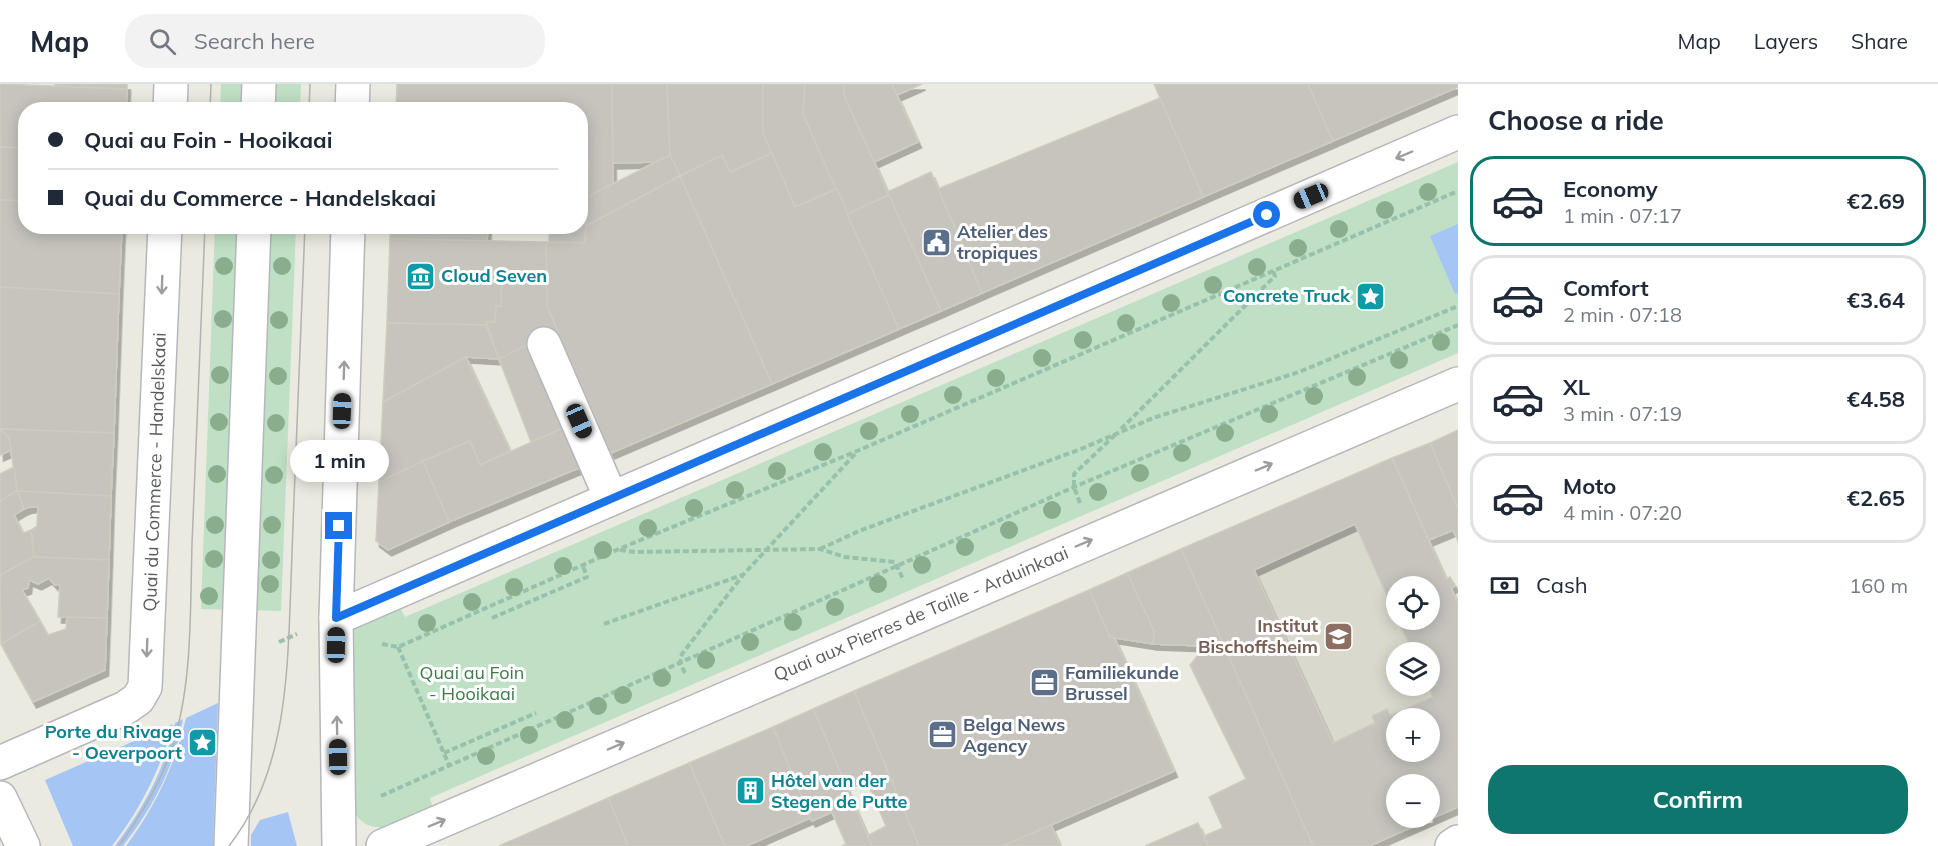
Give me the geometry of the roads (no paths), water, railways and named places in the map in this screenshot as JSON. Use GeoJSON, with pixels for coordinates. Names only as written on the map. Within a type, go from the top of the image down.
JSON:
{"type":"FeatureCollection","features":[{"type":"Feature","properties":{"kind":"street"},"geometry":{"type":"LineString","coordinates":[[170,102],[171,84]]}},
{"type":"Feature","properties":{"kind":"street"},"geometry":{"type":"LineString","coordinates":[[258,102],[259,84]]}},
{"type":"Feature","properties":{"kind":"street"},"geometry":{"type":"LineString","coordinates":[[352,84],[352,102]]}},
{"type":"Feature","properties":{"kind":"street"},"geometry":{"type":"LineString","coordinates":[[336,618],[1458,132]]}},
{"type":"Feature","properties":{"kind":"street","name":"Quai du Commerce - Handelskaai"},"geometry":{"type":"LineString","coordinates":[[0,763],[125,708],[138,699],[145,687],[165,234]]}},
{"type":"Feature","properties":{"kind":"street"},"geometry":{"type":"LineString","coordinates":[[231,846],[254,234]]}},
{"type":"Feature","properties":{"kind":"street"},"geometry":{"type":"LineString","coordinates":[[339,846],[336,618],[348,234]]}},
{"type":"Feature","properties":{"kind":"street"},"geometry":{"type":"LineString","coordinates":[[544,344],[611,498]]}},
{"type":"Feature","properties":{"kind":"street","name":"Quai aux Pierres de Taille - Arduinkaai"},"geometry":{"type":"LineString","coordinates":[[383,846],[1458,384]]}},
{"type":"Feature","properties":{"kind":"street"},"geometry":{"type":"LineString","coordinates":[[0,798],[23,846]]}},
{"type":"Feature","properties":{"kind":"street"},"geometry":{"type":"LineString","coordinates":[[1452,846],[1458,842]]}},
{"type":"Feature","properties":{"kind":"water"},"geometry":{"type":"Polygon","coordinates":[[[1458,224],[1458,293],[1455,294],[1430,236],[1458,224]]]}},
{"type":"Feature","properties":{"kind":"water"},"geometry":{"type":"Polygon","coordinates":[[[218,703],[213,846],[126,846],[163,785],[186,718],[218,703]]]}},
{"type":"Feature","properties":{"kind":"water"},"geometry":{"type":"Polygon","coordinates":[[[183,719],[168,770],[153,802],[123,846],[115,846],[135,818],[152,788],[171,740],[175,723],[183,719]]]}},
{"type":"Feature","properties":{"kind":"water"},"geometry":{"type":"Polygon","coordinates":[[[173,724],[148,788],[112,846],[73,846],[45,780],[173,724]]]}},
{"type":"Feature","properties":{"kind":"water"},"geometry":{"type":"Polygon","coordinates":[[[288,812],[297,846],[251,846],[251,835],[260,820],[288,812]]]}},
{"type":"Feature","properties":{"kind":"tram line"},"geometry":{"type":"LineString","coordinates":[[210,102],[211,84]]}},
{"type":"Feature","properties":{"kind":"tram line"},"geometry":{"type":"LineString","coordinates":[[309,102],[310,84]]}},
{"type":"Feature","properties":{"kind":"tram line"},"geometry":{"type":"LineString","coordinates":[[119,846],[155,789],[171,751],[187,674],[205,234]]}},
{"type":"Feature","properties":{"kind":"tram line"},"geometry":{"type":"LineString","coordinates":[[229,846],[247,820],[271,762],[287,670],[305,234]]}},
{"type":"Feature","properties":{"kind":"place","name":"Atelier des tropiques"},"geometry":{"type":"Point","coordinates":[936,242]}},
{"type":"Feature","properties":{"kind":"place","name":"Cloud Seven"},"geometry":{"type":"Point","coordinates":[420,276]}},
{"type":"Feature","properties":{"kind":"place","name":"Concrete Truck"},"geometry":{"type":"Point","coordinates":[1371,296]}},
{"type":"Feature","properties":{"kind":"place","name":"Institut Bischoffsheim"},"geometry":{"type":"Point","coordinates":[1339,636]}},
{"type":"Feature","properties":{"kind":"place","name":"Familiekunde Brussel"},"geometry":{"type":"Point","coordinates":[1044,683]}},
{"type":"Feature","properties":{"kind":"place","name":"Belga News Agency"},"geometry":{"type":"Point","coordinates":[942,735]}},
{"type":"Feature","properties":{"kind":"place","name":"Porte du Rivage - Oeverpoort"},"geometry":{"type":"Point","coordinates":[203,742]}},
{"type":"Feature","properties":{"kind":"place","name":"Hôtel van der Stegen de Putte"},"geometry":{"type":"Point","coordinates":[750,791]}},
{"type":"Feature","properties":{"kind":"park label","name":"Quai au Foin - Hooikaai"},"geometry":{"type":"Point","coordinates":[472,683]}}]}
